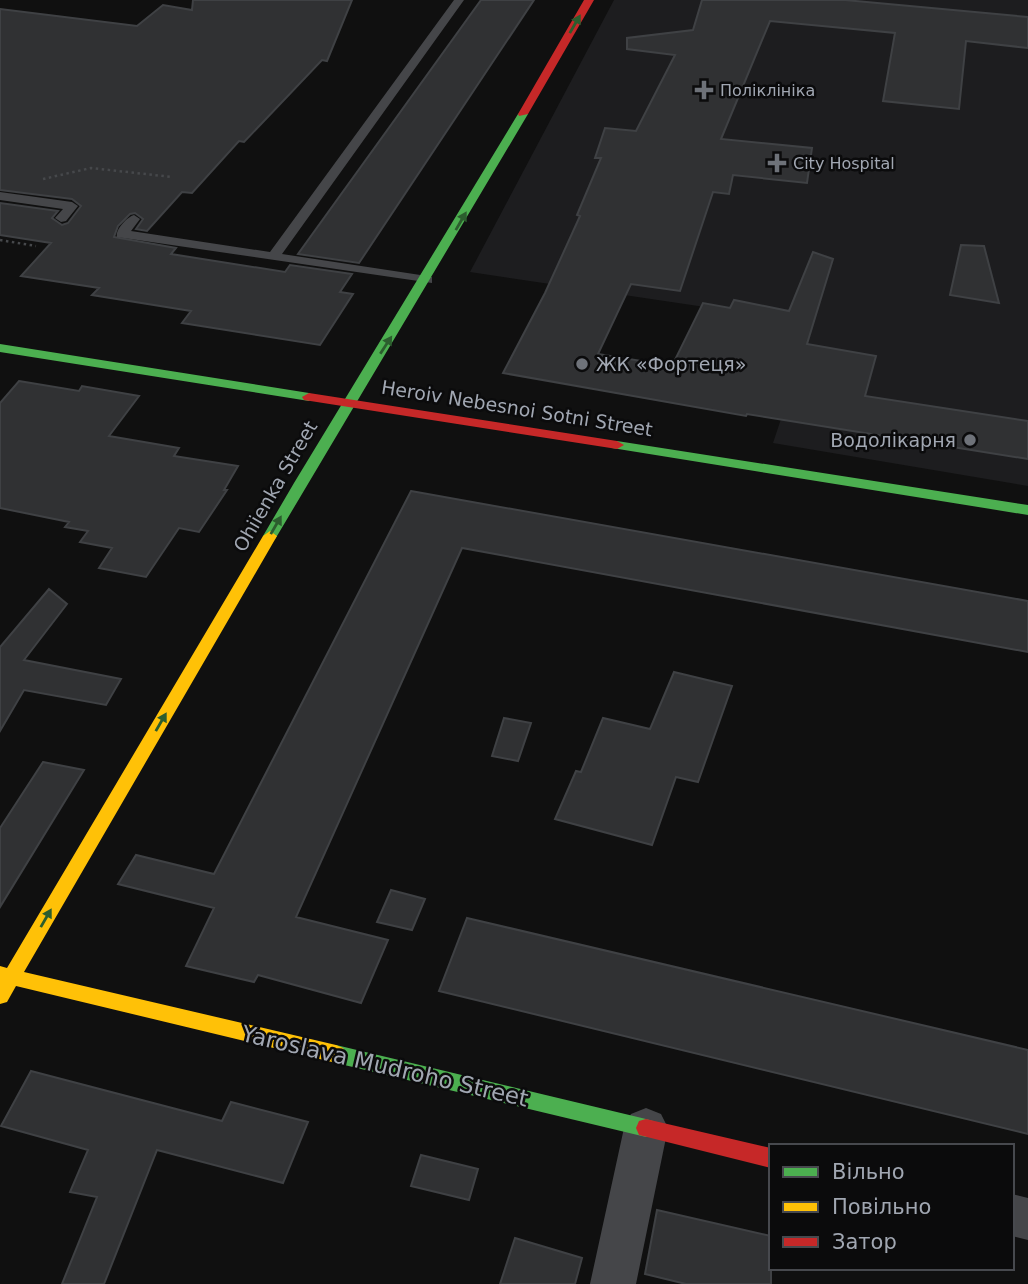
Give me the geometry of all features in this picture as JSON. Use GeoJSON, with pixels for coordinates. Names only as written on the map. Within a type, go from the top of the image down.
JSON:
{"type":"FeatureCollection","features":[{"type":"Feature","properties":{"kind":"street","name":"Ohiienka Street"},"geometry":{"type":"LineString","coordinates":[[0,996],[6,975],[349,402],[427,280],[589,0]]}},
{"type":"Feature","properties":{"kind":"street","name":"Heroiv Nebesnoi Sotni Street"},"geometry":{"type":"LineString","coordinates":[[0,348],[1028,510]]}},
{"type":"Feature","properties":{"kind":"street","name":"Yaroslava Mudroho Street"},"geometry":{"type":"LineString","coordinates":[[6,975],[769,1158]]}},
{"type":"Feature","properties":{"kind":"street"},"geometry":{"type":"LineString","coordinates":[[612,1284],[646,1128]]}},
{"type":"Feature","properties":{"kind":"lane"},"geometry":{"type":"LineString","coordinates":[[274,256],[459,0]]}},
{"type":"Feature","properties":{"kind":"lane"},"geometry":{"type":"LineString","coordinates":[[0,196],[72,206],[61,218]]}},
{"type":"Feature","properties":{"kind":"lane"},"geometry":{"type":"LineString","coordinates":[[134,219],[121,234],[427,280]]}},
{"type":"Feature","properties":{"kind":"path"},"geometry":{"type":"LineString","coordinates":[[23,199],[42,180],[66,169],[94,167],[172,177]]}},
{"type":"Feature","properties":{"kind":"path"},"geometry":{"type":"LineString","coordinates":[[0,240],[36,246]]}},
{"type":"Feature","properties":{"kind":"shaded area"},"geometry":{"type":"Polygon","coordinates":[[[614,0],[1028,0],[1028,486],[773,443],[813,323],[470,272],[614,0]]]}},
{"type":"Feature","properties":{"kind":"building"},"geometry":{"type":"Polygon","coordinates":[[[193,0],[352,0],[327,61],[322,60],[244,142],[239,141],[192,193],[182,192],[147,231],[136,229],[143,219],[135,213],[130,214],[118,226],[114,237],[176,248],[171,254],[285,272],[290,265],[352,274],[340,292],[353,294],[320,345],[182,323],[191,311],[92,295],[99,288],[21,276],[51,243],[0,235],[0,203],[58,211],[52,218],[62,225],[68,223],[81,206],[72,199],[0,190],[0,9],[137,26],[163,5],[192,10],[193,0]]]}},
{"type":"Feature","properties":{"kind":"building"},"geometry":{"type":"Polygon","coordinates":[[[481,0],[534,0],[359,263],[298,254],[481,0]]]}},
{"type":"Feature","properties":{"kind":"building"},"geometry":{"type":"Polygon","coordinates":[[[702,0],[845,0],[1028,17],[1028,48],[966,41],[959,109],[883,101],[895,33],[770,21],[721,139],[812,148],[807,183],[733,175],[729,194],[713,192],[680,291],[631,284],[598,354],[672,366],[703,303],[730,308],[734,300],[789,311],[813,252],[833,259],[807,344],[876,356],[865,396],[1028,421],[1028,459],[747,414],[746,416],[503,373],[545,293],[580,216],[577,215],[601,158],[595,158],[605,128],[636,131],[675,55],[627,49],[627,38],[693,30],[702,0]]]}},
{"type":"Feature","properties":{"kind":"building"},"geometry":{"type":"Polygon","coordinates":[[[961,245],[984,246],[999,303],[950,295],[961,245]]]}},
{"type":"Feature","properties":{"kind":"building"},"geometry":{"type":"Polygon","coordinates":[[[19,381],[79,391],[82,386],[139,396],[109,436],[179,448],[174,456],[238,466],[224,490],[227,490],[199,532],[179,528],[146,577],[99,568],[112,548],[80,542],[88,531],[65,527],[69,522],[0,508],[0,403],[19,381]]]}},
{"type":"Feature","properties":{"kind":"building"},"geometry":{"type":"Polygon","coordinates":[[[411,491],[1028,601],[1028,652],[462,548],[296,917],[388,940],[361,1003],[258,975],[254,982],[186,966],[214,908],[118,884],[136,855],[214,874],[411,491]]]}},
{"type":"Feature","properties":{"kind":"building"},"geometry":{"type":"Polygon","coordinates":[[[49,589],[67,604],[24,660],[121,679],[106,705],[24,690],[0,731],[0,647],[49,589]]]}},
{"type":"Feature","properties":{"kind":"building"},"geometry":{"type":"Polygon","coordinates":[[[674,672],[732,686],[698,782],[676,777],[652,845],[555,819],[576,771],[581,772],[603,718],[650,729],[674,672]]]}},
{"type":"Feature","properties":{"kind":"building"},"geometry":{"type":"Polygon","coordinates":[[[504,718],[531,723],[518,761],[492,756],[504,718]]]}},
{"type":"Feature","properties":{"kind":"building"},"geometry":{"type":"Polygon","coordinates":[[[43,762],[84,770],[0,907],[0,828],[43,762]]]}},
{"type":"Feature","properties":{"kind":"building"},"geometry":{"type":"Polygon","coordinates":[[[391,890],[425,899],[412,930],[377,922],[391,890]]]}},
{"type":"Feature","properties":{"kind":"building"},"geometry":{"type":"Polygon","coordinates":[[[467,918],[1028,1050],[1028,1134],[439,991],[467,918]]]}},
{"type":"Feature","properties":{"kind":"building"},"geometry":{"type":"Polygon","coordinates":[[[31,1071],[222,1121],[231,1102],[308,1122],[283,1183],[157,1150],[104,1284],[62,1284],[97,1197],[70,1192],[88,1150],[1,1126],[31,1071]]]}},
{"type":"Feature","properties":{"kind":"building"},"geometry":{"type":"Polygon","coordinates":[[[421,1155],[478,1169],[469,1200],[411,1186],[421,1155]]]}},
{"type":"Feature","properties":{"kind":"building"},"geometry":{"type":"Polygon","coordinates":[[[657,1210],[769,1236],[771,1284],[686,1284],[645,1274],[657,1210]]]}},
{"type":"Feature","properties":{"kind":"building"},"geometry":{"type":"Polygon","coordinates":[[[515,1238],[582,1258],[575,1284],[500,1284],[515,1238]]]}},
{"type":"Feature","properties":{"kind":"traffic: fast"},"geometry":{"type":"LineString","coordinates":[[270,536],[523,114]]}},
{"type":"Feature","properties":{"kind":"traffic: fast"},"geometry":{"type":"LineString","coordinates":[[0,348],[309,397]]}},
{"type":"Feature","properties":{"kind":"traffic: fast"},"geometry":{"type":"LineString","coordinates":[[617,445],[1028,510]]}},
{"type":"Feature","properties":{"kind":"traffic: fast"},"geometry":{"type":"LineString","coordinates":[[336,1054],[646,1128]]}},
{"type":"Feature","properties":{"kind":"traffic: slow"},"geometry":{"type":"LineString","coordinates":[[0,996],[270,536]]}},
{"type":"Feature","properties":{"kind":"traffic: slow"},"geometry":{"type":"LineString","coordinates":[[0,974],[336,1054]]}},
{"type":"Feature","properties":{"kind":"traffic: jam"},"geometry":{"type":"LineString","coordinates":[[523,114],[589,0]]}},
{"type":"Feature","properties":{"kind":"traffic: jam"},"geometry":{"type":"LineString","coordinates":[[309,397],[617,445]]}},
{"type":"Feature","properties":{"kind":"traffic: jam"},"geometry":{"type":"LineString","coordinates":[[646,1128],[769,1158]]}},
{"type":"Feature","properties":{"kind":"place","name":"Поліклініка"},"geometry":{"type":"Point","coordinates":[704,90]}},
{"type":"Feature","properties":{"kind":"place","name":"City Hospital"},"geometry":{"type":"Point","coordinates":[777,163]}},
{"type":"Feature","properties":{"kind":"place","name":"ЖК «Фортеця»"},"geometry":{"type":"Point","coordinates":[582,364]}},
{"type":"Feature","properties":{"kind":"place","name":"Водолікарня"},"geometry":{"type":"Point","coordinates":[970,440]}}]}
